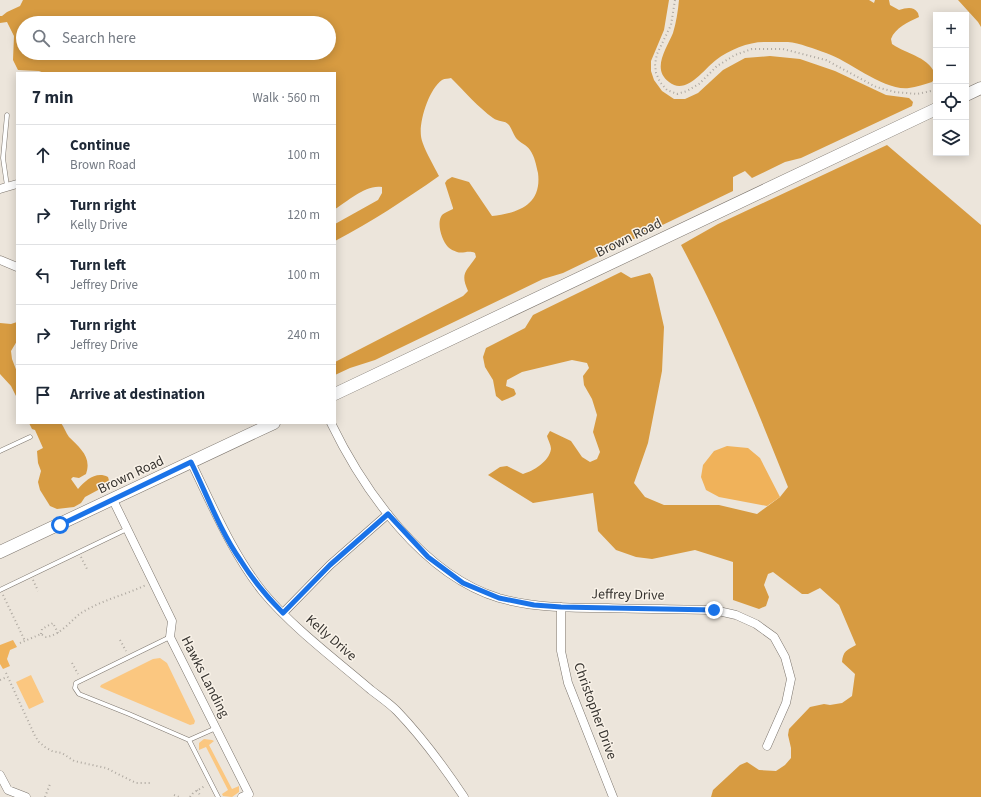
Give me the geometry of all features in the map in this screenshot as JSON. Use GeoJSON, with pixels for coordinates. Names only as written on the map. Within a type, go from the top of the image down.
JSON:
{"type":"FeatureCollection","features":[{"type":"Feature","properties":{"kind":"street"},"geometry":{"type":"LineString","coordinates":[[969,94],[981,88]]}},
{"type":"Feature","properties":{"kind":"street","name":"Brown Road"},"geometry":{"type":"LineString","coordinates":[[336,394],[933,110]]}},
{"type":"Feature","properties":{"kind":"street"},"geometry":{"type":"LineString","coordinates":[[3,188],[16,184]]}},
{"type":"Feature","properties":{"kind":"street"},"geometry":{"type":"LineString","coordinates":[[0,260],[16,267]]}},
{"type":"Feature","properties":{"kind":"street","name":"Brown Road"},"geometry":{"type":"LineString","coordinates":[[0,552],[272,424]]}},
{"type":"Feature","properties":{"kind":"street","name":"Jeffrey Drive"},"geometry":{"type":"LineString","coordinates":[[332,424],[346,452],[388,514],[428,557],[463,583],[499,598],[534,605],[561,607],[714,610],[736,616],[756,624],[774,637],[785,657],[790,679],[786,702],[766,746]]}},
{"type":"Feature","properties":{"kind":"street","name":"Kelly Drive"},"geometry":{"type":"LineString","coordinates":[[191,462],[218,521],[240,560],[264,593],[303,631],[396,711],[424,742],[451,777],[464,797]]}},
{"type":"Feature","properties":{"kind":"street","name":"Hawks Landing"},"geometry":{"type":"LineString","coordinates":[[113,500],[172,622],[170,637],[249,794],[242,797]]}},
{"type":"Feature","properties":{"kind":"street"},"geometry":{"type":"LineString","coordinates":[[283,613],[330,565],[388,514]]}},
{"type":"Feature","properties":{"kind":"street","name":"Christopher Drive"},"geometry":{"type":"LineString","coordinates":[[561,607],[561,651],[568,683],[613,797]]}},
{"type":"Feature","properties":{"kind":"street"},"geometry":{"type":"LineString","coordinates":[[0,775],[8,790],[26,797]]}},
{"type":"Feature","properties":{"kind":"lane"},"geometry":{"type":"LineString","coordinates":[[3,188],[3,158],[7,115]]}},
{"type":"Feature","properties":{"kind":"lane"},"geometry":{"type":"LineString","coordinates":[[0,451],[30,437]]}},
{"type":"Feature","properties":{"kind":"lane"},"geometry":{"type":"LineString","coordinates":[[0,590],[127,529]]}},
{"type":"Feature","properties":{"kind":"lane"},"geometry":{"type":"LineString","coordinates":[[170,637],[76,682],[75,688],[79,694],[189,740],[218,797]]}},
{"type":"Feature","properties":{"kind":"lane"},"geometry":{"type":"LineString","coordinates":[[189,740],[216,728]]}},
{"type":"Feature","properties":{"kind":"path"},"geometry":{"type":"LineString","coordinates":[[675,0],[671,25],[657,54],[655,64],[656,73],[660,82],[667,90],[677,94],[687,91],[699,84],[717,66],[735,55],[752,49],[783,49],[826,60],[876,87],[895,92],[917,94],[933,91]]}},
{"type":"Feature","properties":{"kind":"path"},"geometry":{"type":"LineString","coordinates":[[79,552],[87,568]]}},
{"type":"Feature","properties":{"kind":"path"},"geometry":{"type":"LineString","coordinates":[[31,576],[38,592]]}},
{"type":"Feature","properties":{"kind":"path"},"geometry":{"type":"LineString","coordinates":[[20,643],[42,634],[46,637],[58,633],[77,616],[96,605],[140,588],[152,581]]}},
{"type":"Feature","properties":{"kind":"path"},"geometry":{"type":"LineString","coordinates":[[0,590],[24,641]]}},
{"type":"Feature","properties":{"kind":"path"},"geometry":{"type":"LineString","coordinates":[[42,634],[42,629],[53,623],[58,633]]}},
{"type":"Feature","properties":{"kind":"path"},"geometry":{"type":"LineString","coordinates":[[120,640],[129,657]]}},
{"type":"Feature","properties":{"kind":"path"},"geometry":{"type":"LineString","coordinates":[[72,663],[81,680]]}},
{"type":"Feature","properties":{"kind":"path"},"geometry":{"type":"LineString","coordinates":[[6,673],[35,736],[45,747],[52,751],[62,753],[79,762],[106,768],[136,783],[152,783]]}},
{"type":"Feature","properties":{"kind":"path"},"geometry":{"type":"LineString","coordinates":[[0,680],[7,676]]}},
{"type":"Feature","properties":{"kind":"path"},"geometry":{"type":"LineString","coordinates":[[190,797],[197,790],[211,783]]}},
{"type":"Feature","properties":{"kind":"path"},"geometry":{"type":"LineString","coordinates":[[45,797],[50,784]]}},
{"type":"Feature","properties":{"kind":"path"},"geometry":{"type":"LineString","coordinates":[[197,790],[201,797]]}},
{"type":"Feature","properties":{"kind":"path"},"geometry":{"type":"LineString","coordinates":[[174,795],[179,797]]}},
{"type":"Feature","properties":{"kind":"shaded area"},"geometry":{"type":"Polygon","coordinates":[[[23,0],[669,0],[664,30],[651,61],[651,71],[654,80],[662,91],[674,99],[685,99],[698,93],[723,70],[745,58],[770,56],[800,59],[835,71],[886,95],[909,98],[913,102],[912,106],[801,158],[785,162],[752,178],[745,171],[733,177],[733,191],[563,273],[543,279],[375,360],[350,368],[336,375],[336,361],[463,296],[468,291],[464,276],[476,257],[475,253],[456,252],[451,249],[446,244],[440,232],[440,218],[442,215],[453,209],[445,183],[447,180],[452,177],[469,182],[492,216],[519,210],[532,200],[536,193],[538,184],[538,173],[535,161],[530,150],[516,138],[509,125],[506,122],[495,119],[488,114],[451,78],[442,80],[437,84],[429,98],[423,114],[421,130],[422,140],[428,156],[439,176],[388,210],[336,240],[336,223],[378,200],[382,193],[382,187],[370,188],[336,208],[336,72],[42,72],[18,70],[13,60],[14,36],[7,22],[0,23],[0,16],[20,6],[23,0]]]}},
{"type":"Feature","properties":{"kind":"shaded area"},"geometry":{"type":"Polygon","coordinates":[[[679,0],[869,0],[874,3],[875,0],[889,0],[890,5],[899,10],[912,8],[918,13],[919,17],[906,23],[893,35],[891,39],[892,44],[918,57],[929,65],[933,70],[933,81],[909,88],[899,88],[888,85],[835,57],[812,48],[788,42],[758,42],[745,45],[727,53],[716,60],[688,84],[682,86],[675,85],[664,77],[661,71],[661,65],[664,52],[673,33],[679,0]]]}},
{"type":"Feature","properties":{"kind":"shaded area"},"geometry":{"type":"Polygon","coordinates":[[[958,0],[981,0],[981,27],[978,22],[958,0]]]}},
{"type":"Feature","properties":{"kind":"shaded area"},"geometry":{"type":"Polygon","coordinates":[[[887,145],[981,225],[981,797],[711,797],[713,790],[740,765],[747,762],[759,770],[776,771],[785,765],[791,758],[791,748],[788,735],[789,729],[810,707],[824,704],[830,705],[842,703],[852,696],[855,674],[842,662],[843,655],[846,651],[856,645],[839,605],[820,588],[808,594],[802,594],[773,572],[768,574],[764,585],[769,597],[766,606],[759,609],[733,600],[733,562],[695,550],[652,559],[636,557],[616,550],[598,531],[593,493],[533,503],[488,475],[500,467],[507,466],[523,474],[540,465],[550,454],[551,447],[547,436],[550,431],[571,441],[582,457],[590,462],[597,459],[600,452],[593,432],[597,415],[592,399],[584,385],[583,376],[589,368],[587,363],[572,360],[522,372],[507,380],[506,386],[514,389],[516,394],[502,401],[496,396],[493,380],[485,367],[483,357],[486,348],[525,328],[533,315],[621,272],[631,278],[650,273],[653,278],[664,327],[662,371],[648,443],[634,483],[645,497],[664,505],[719,505],[757,514],[780,497],[788,487],[725,334],[681,245],[718,224],[887,145]]]}},
{"type":"Feature","properties":{"kind":"shaded area"},"geometry":{"type":"Polygon","coordinates":[[[16,322],[16,343],[11,351],[16,369],[16,396],[11,386],[0,374],[0,323],[11,324],[16,322]]]}},
{"type":"Feature","properties":{"kind":"shaded area"},"geometry":{"type":"Polygon","coordinates":[[[30,424],[62,424],[69,437],[84,453],[87,463],[86,474],[79,478],[73,477],[71,479],[78,489],[84,482],[99,475],[108,477],[110,484],[107,488],[98,490],[85,497],[81,503],[74,507],[57,509],[50,506],[40,490],[38,482],[41,471],[38,463],[37,451],[43,448],[35,430],[32,429],[30,424]]]}},
{"type":"Feature","properties":{"kind":"shaded area"},"geometry":{"type":"Polygon","coordinates":[[[727,446],[748,448],[760,458],[780,497],[767,506],[719,497],[706,490],[701,477],[703,465],[714,451],[727,446]]]}},
{"type":"Feature","properties":{"kind":"shaded area"},"geometry":{"type":"Polygon","coordinates":[[[13,640],[17,647],[10,650],[7,659],[10,666],[3,669],[0,664],[0,645],[13,640]]]}},
{"type":"Feature","properties":{"kind":"shaded area"},"geometry":{"type":"Polygon","coordinates":[[[160,658],[167,663],[195,721],[194,724],[190,725],[100,687],[101,685],[153,659],[160,658]]]}},
{"type":"Feature","properties":{"kind":"shaded area"},"geometry":{"type":"Polygon","coordinates":[[[31,675],[44,702],[29,709],[16,682],[31,675]]]}},
{"type":"Feature","properties":{"kind":"shaded area"},"geometry":{"type":"Polygon","coordinates":[[[204,739],[214,741],[209,745],[232,789],[239,786],[239,792],[232,797],[223,796],[222,794],[228,790],[206,747],[199,750],[199,743],[204,739]]]}},
{"type":"Feature","properties":{"kind":"route"},"geometry":{"type":"LineString","coordinates":[[60,525],[191,462],[218,521],[240,560],[264,593],[283,613],[330,565],[388,514],[428,557],[463,583],[499,598],[534,605],[561,607],[714,610]]}}]}
